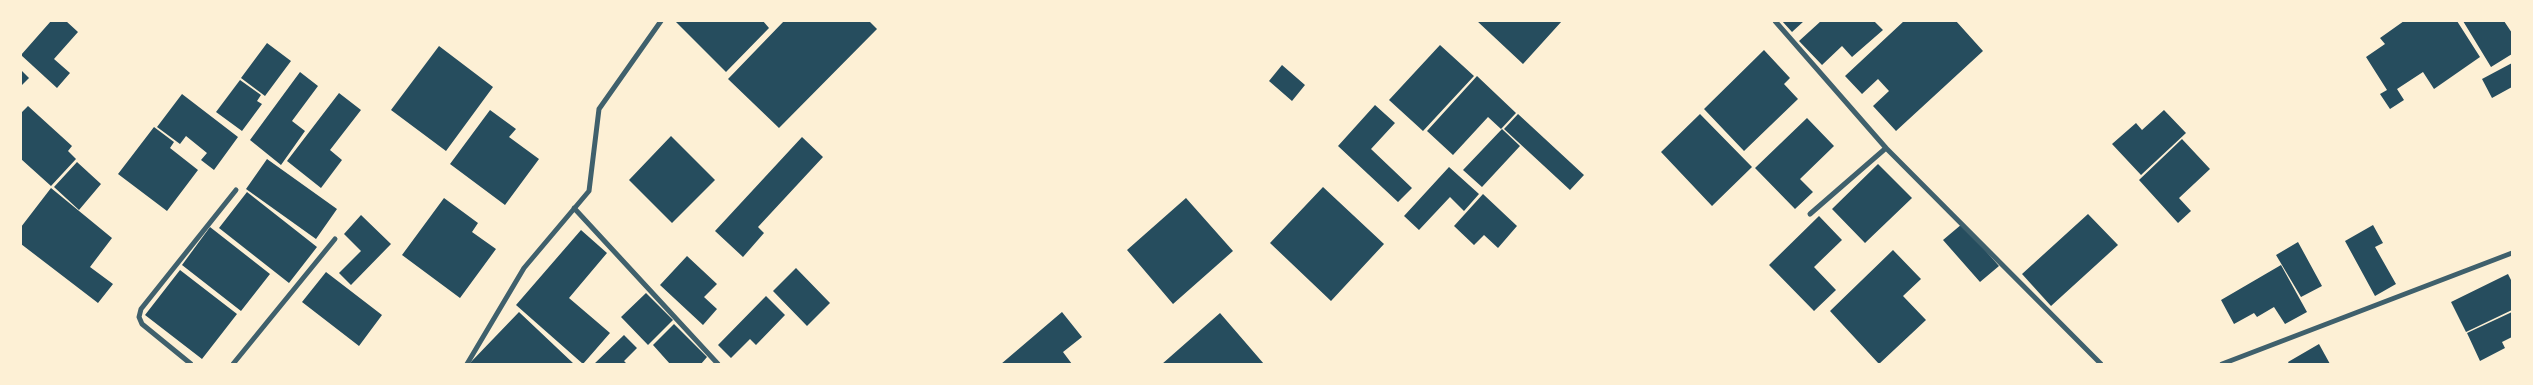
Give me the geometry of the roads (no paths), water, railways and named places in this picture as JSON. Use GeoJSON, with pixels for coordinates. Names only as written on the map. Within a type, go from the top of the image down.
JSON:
{"type":"FeatureCollection","features":[{"type":"Feature","properties":{"kind":"street"},"geometry":{"type":"LineString","coordinates":[[467,364],[524,268],[589,191],[599,109],[662,21]]}},
{"type":"Feature","properties":{"kind":"street"},"geometry":{"type":"LineString","coordinates":[[1775,21],[1886,148],[2101,364]]}},
{"type":"Feature","properties":{"kind":"street"},"geometry":{"type":"LineString","coordinates":[[1810,214],[1886,148]]}},
{"type":"Feature","properties":{"kind":"street"},"geometry":{"type":"LineString","coordinates":[[191,364],[142,324],[139,317],[141,309],[236,190]]}},
{"type":"Feature","properties":{"kind":"street"},"geometry":{"type":"LineString","coordinates":[[574,208],[718,364]]}},
{"type":"Feature","properties":{"kind":"street"},"geometry":{"type":"LineString","coordinates":[[233,364],[335,239]]}},
{"type":"Feature","properties":{"kind":"street"},"geometry":{"type":"LineString","coordinates":[[2222,364],[2512,253]]}}]}
